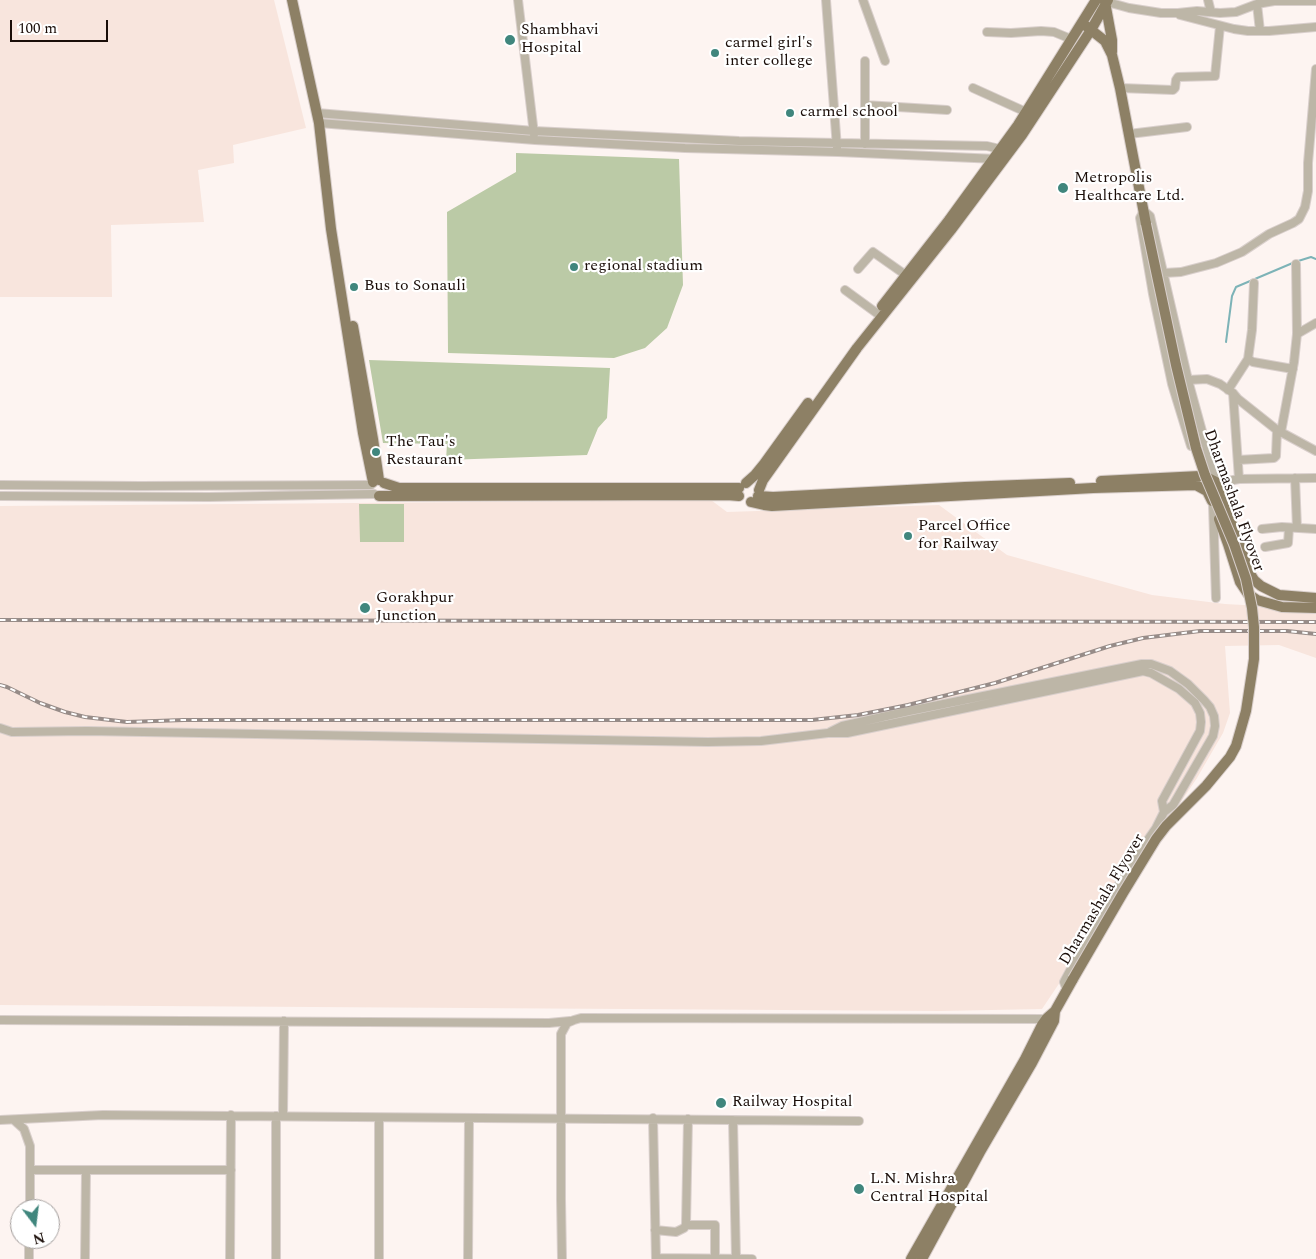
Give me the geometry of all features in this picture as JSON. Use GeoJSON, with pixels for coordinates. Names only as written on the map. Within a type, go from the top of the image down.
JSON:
{"type":"FeatureCollection","features":[{"type":"Feature","properties":{"kind":"main road"},"geometry":{"type":"LineString","coordinates":[[292,0],[321,118]]}},
{"type":"Feature","properties":{"kind":"main road"},"geometry":{"type":"LineString","coordinates":[[298,0],[321,118],[335,256],[363,433],[377,487],[727,495],[751,482],[756,485],[756,496],[764,506],[772,506],[1093,488],[1196,485],[1207,491],[1228,544],[1240,582],[1248,594],[1257,600],[1274,605],[1316,608]]}},
{"type":"Feature","properties":{"kind":"main road"},"geometry":{"type":"LineString","coordinates":[[741,489],[756,475],[909,277],[951,230],[1002,155],[1026,112],[1082,22],[1104,1]]}},
{"type":"Feature","properties":{"kind":"main road"},"geometry":{"type":"LineString","coordinates":[[1002,155],[1022,135],[1091,30],[1104,1]]}},
{"type":"Feature","properties":{"kind":"main road"},"geometry":{"type":"LineString","coordinates":[[1104,1],[1112,40],[1112,55]]}},
{"type":"Feature","properties":{"kind":"main road"},"geometry":{"type":"LineString","coordinates":[[1082,22],[1105,40],[1112,55]]}},
{"type":"Feature","properties":{"kind":"main road","name":"Dharmashala Flyover"},"geometry":{"type":"LineString","coordinates":[[1052,1017],[1123,892],[1156,839],[1206,786],[1230,757],[1236,746],[1246,711],[1254,659],[1254,627],[1246,579],[1196,448],[1176,365],[1112,55]]}},
{"type":"Feature","properties":{"kind":"main road"},"geometry":{"type":"LineString","coordinates":[[756,496],[763,480],[879,315]]}},
{"type":"Feature","properties":{"kind":"main road"},"geometry":{"type":"LineString","coordinates":[[741,489],[746,502],[756,496],[773,497],[1200,476],[1216,482],[1249,572],[1254,580],[1261,586],[1279,595],[1316,598]]}},
{"type":"Feature","properties":{"kind":"main road"},"geometry":{"type":"LineString","coordinates":[[911,1259],[1025,1059],[1042,1025],[1052,1017]]}},
{"type":"Feature","properties":{"kind":"main road"},"geometry":{"type":"LineString","coordinates":[[922,1259],[980,1152],[1032,1062],[1052,1017]]}},
{"type":"Feature","properties":{"kind":"street"},"geometry":{"type":"LineString","coordinates":[[518,0],[535,140]]}},
{"type":"Feature","properties":{"kind":"street"},"geometry":{"type":"LineString","coordinates":[[826,0],[838,152]]}},
{"type":"Feature","properties":{"kind":"street"},"geometry":{"type":"LineString","coordinates":[[863,0],[885,61]]}},
{"type":"Feature","properties":{"kind":"street"},"geometry":{"type":"LineString","coordinates":[[1208,0],[1211,12]]}},
{"type":"Feature","properties":{"kind":"street"},"geometry":{"type":"LineString","coordinates":[[1104,1],[1129,8],[1161,13],[1198,11],[1220,13],[1236,12],[1257,4],[1274,1],[1316,1]]}},
{"type":"Feature","properties":{"kind":"street"},"geometry":{"type":"LineString","coordinates":[[1257,4],[1260,31]]}},
{"type":"Feature","properties":{"kind":"street"},"geometry":{"type":"LineString","coordinates":[[1178,13],[1183,16],[1234,29],[1260,31],[1316,27]]}},
{"type":"Feature","properties":{"kind":"street"},"geometry":{"type":"LineString","coordinates":[[1120,88],[1173,90],[1178,77],[1215,76],[1220,26]]}},
{"type":"Feature","properties":{"kind":"street"},"geometry":{"type":"LineString","coordinates":[[987,32],[1054,32],[1071,39]]}},
{"type":"Feature","properties":{"kind":"street"},"geometry":{"type":"LineString","coordinates":[[865,60],[865,144]]}},
{"type":"Feature","properties":{"kind":"street"},"geometry":{"type":"LineString","coordinates":[[1164,273],[1181,272],[1216,263],[1242,252],[1269,234],[1293,223],[1299,218],[1312,190],[1308,164],[1316,69]]}},
{"type":"Feature","properties":{"kind":"street"},"geometry":{"type":"LineString","coordinates":[[973,88],[1026,112]]}},
{"type":"Feature","properties":{"kind":"street"},"geometry":{"type":"LineString","coordinates":[[865,106],[947,110]]}},
{"type":"Feature","properties":{"kind":"street"},"geometry":{"type":"LineString","coordinates":[[321,118],[738,141],[987,146],[1002,155]]}},
{"type":"Feature","properties":{"kind":"street"},"geometry":{"type":"LineString","coordinates":[[321,118],[535,140],[589,143],[685,148],[1002,155]]}},
{"type":"Feature","properties":{"kind":"street"},"geometry":{"type":"LineString","coordinates":[[1129,134],[1187,127]]}},
{"type":"Feature","properties":{"kind":"street"},"geometry":{"type":"LineString","coordinates":[[589,134],[589,143]]}},
{"type":"Feature","properties":{"kind":"street"},"geometry":{"type":"LineString","coordinates":[[1200,476],[1172,384],[1153,294],[1140,218],[1144,210],[1150,216],[1188,380],[1216,482],[1239,478],[1316,478]]}},
{"type":"Feature","properties":{"kind":"street"},"geometry":{"type":"LineString","coordinates":[[858,269],[873,252],[909,277]]}},
{"type":"Feature","properties":{"kind":"street"},"geometry":{"type":"LineString","coordinates":[[1238,460],[1274,458],[1276,456],[1279,431],[1293,369],[1297,334],[1296,264]]}},
{"type":"Feature","properties":{"kind":"street"},"geometry":{"type":"LineString","coordinates":[[1239,478],[1231,392],[1248,359],[1252,330],[1254,283]]}},
{"type":"Feature","properties":{"kind":"street"},"geometry":{"type":"LineString","coordinates":[[845,290],[879,315]]}},
{"type":"Feature","properties":{"kind":"street"},"geometry":{"type":"LineString","coordinates":[[1297,334],[1316,323]]}},
{"type":"Feature","properties":{"kind":"street"},"geometry":{"type":"LineString","coordinates":[[1248,359],[1254,362],[1293,369]]}},
{"type":"Feature","properties":{"kind":"street"},"geometry":{"type":"LineString","coordinates":[[1172,384],[1188,380],[1207,379],[1220,384],[1279,431],[1316,452]]}},
{"type":"Feature","properties":{"kind":"street"},"geometry":{"type":"LineString","coordinates":[[1265,547],[1288,543],[1293,528],[1295,478]]}},
{"type":"Feature","properties":{"kind":"street"},"geometry":{"type":"LineString","coordinates":[[0,485],[377,487]]}},
{"type":"Feature","properties":{"kind":"street"},"geometry":{"type":"LineString","coordinates":[[0,496],[209,497],[377,487]]}},
{"type":"Feature","properties":{"kind":"street"},"geometry":{"type":"LineString","coordinates":[[1213,505],[1216,598]]}},
{"type":"Feature","properties":{"kind":"street"},"geometry":{"type":"LineString","coordinates":[[1262,529],[1316,529]]}},
{"type":"Feature","properties":{"kind":"street"},"geometry":{"type":"LineString","coordinates":[[828,733],[842,726],[909,710],[1136,664],[1151,664],[1170,671],[1188,684],[1204,700],[1214,716],[1213,736],[1173,805],[1164,812],[1156,828],[1133,861],[1089,933],[1064,982],[1067,990]]}},
{"type":"Feature","properties":{"kind":"street"},"geometry":{"type":"LineString","coordinates":[[0,728],[12,732],[87,731],[708,742],[761,741],[828,733],[847,733],[1137,672],[1151,673],[1179,688],[1195,703],[1200,712],[1201,722],[1200,731],[1162,802],[1164,812]]}},
{"type":"Feature","properties":{"kind":"street"},"geometry":{"type":"LineString","coordinates":[[0,1020],[549,1023],[571,1021],[580,1018],[1052,1017]]}},
{"type":"Feature","properties":{"kind":"street"},"geometry":{"type":"LineString","coordinates":[[276,1259],[284,1021]]}},
{"type":"Feature","properties":{"kind":"street"},"geometry":{"type":"LineString","coordinates":[[562,1259],[561,1034],[571,1021]]}},
{"type":"Feature","properties":{"kind":"street"},"geometry":{"type":"LineString","coordinates":[[0,1120],[102,1115],[231,1115],[379,1118],[653,1118],[860,1121]]}},
{"type":"Feature","properties":{"kind":"street"},"geometry":{"type":"LineString","coordinates":[[230,1259],[231,1115]]}},
{"type":"Feature","properties":{"kind":"street"},"geometry":{"type":"LineString","coordinates":[[379,1118],[379,1259]]}},
{"type":"Feature","properties":{"kind":"street"},"geometry":{"type":"LineString","coordinates":[[468,1259],[469,1118]]}},
{"type":"Feature","properties":{"kind":"street"},"geometry":{"type":"LineString","coordinates":[[653,1118],[656,1258],[752,1259]]}},
{"type":"Feature","properties":{"kind":"street"},"geometry":{"type":"LineString","coordinates":[[655,1230],[676,1232],[686,1225],[688,1119]]}},
{"type":"Feature","properties":{"kind":"street"},"geometry":{"type":"LineString","coordinates":[[14,1120],[24,1129],[30,1146],[30,1199]]}},
{"type":"Feature","properties":{"kind":"street"},"geometry":{"type":"LineString","coordinates":[[733,1120],[736,1258]]}},
{"type":"Feature","properties":{"kind":"street"},"geometry":{"type":"LineString","coordinates":[[30,1170],[231,1170]]}},
{"type":"Feature","properties":{"kind":"street"},"geometry":{"type":"LineString","coordinates":[[85,1259],[86,1170]]}},
{"type":"Feature","properties":{"kind":"street"},"geometry":{"type":"LineString","coordinates":[[686,1225],[715,1226],[715,1258]]}},
{"type":"Feature","properties":{"kind":"shaded area"},"geometry":{"type":"Polygon","coordinates":[[[0,0],[274,0],[306,128],[233,145],[234,163],[198,170],[204,222],[111,225],[112,297],[0,297],[0,0]]]}},
{"type":"Feature","properties":{"kind":"shaded area"},"geometry":{"type":"Polygon","coordinates":[[[711,500],[727,512],[939,505],[1007,555],[1152,595],[1225,604],[1316,609],[1316,658],[1279,645],[1225,646],[1230,713],[1223,733],[1197,778],[1042,1009],[940,1011],[0,1005],[0,506],[711,500]]]}},
{"type":"Feature","properties":{"kind":"green space"},"geometry":{"type":"Polygon","coordinates":[[[516,153],[679,159],[683,285],[667,328],[645,348],[614,358],[448,353],[447,212],[516,172],[516,153]]]}},
{"type":"Feature","properties":{"kind":"green space"},"geometry":{"type":"Polygon","coordinates":[[[369,360],[610,368],[607,418],[598,428],[587,455],[446,460],[447,444],[383,443],[369,360]]]}},
{"type":"Feature","properties":{"kind":"green space"},"geometry":{"type":"Polygon","coordinates":[[[359,504],[404,504],[404,542],[360,542],[359,504]]]}},
{"type":"Feature","properties":{"kind":"waterway"},"geometry":{"type":"LineString","coordinates":[[1226,342],[1232,296],[1236,287],[1295,262],[1311,257],[1316,259]]}},
{"type":"Feature","properties":{"kind":"railway"},"geometry":{"type":"LineString","coordinates":[[0,620],[1316,622]]}},
{"type":"Feature","properties":{"kind":"railway"},"geometry":{"type":"LineString","coordinates":[[0,685],[65,712],[85,717],[127,722],[184,720],[812,720],[858,715],[908,705],[995,683],[1110,646],[1143,638],[1200,631],[1287,631],[1316,634]]}},
{"type":"Feature","properties":{"kind":"place","name":"Shambhavi Hospital"},"geometry":{"type":"Point","coordinates":[510,40]}},
{"type":"Feature","properties":{"kind":"place","name":"carmel girl's inter college"},"geometry":{"type":"Point","coordinates":[715,53]}},
{"type":"Feature","properties":{"kind":"place","name":"carmel school"},"geometry":{"type":"Point","coordinates":[790,113]}},
{"type":"Feature","properties":{"kind":"place","name":"Metropolis Healthcare Ltd."},"geometry":{"type":"Point","coordinates":[1063,188]}},
{"type":"Feature","properties":{"kind":"place","name":"regional stadium"},"geometry":{"type":"Point","coordinates":[574,267]}},
{"type":"Feature","properties":{"kind":"place","name":"Bus to Sonauli"},"geometry":{"type":"Point","coordinates":[354,287]}},
{"type":"Feature","properties":{"kind":"place","name":"The Tau's Restaurant"},"geometry":{"type":"Point","coordinates":[376,452]}},
{"type":"Feature","properties":{"kind":"place","name":"Parcel Office for Railway"},"geometry":{"type":"Point","coordinates":[908,536]}},
{"type":"Feature","properties":{"kind":"place","name":"Gorakhpur Junction"},"geometry":{"type":"Point","coordinates":[365,608]}},
{"type":"Feature","properties":{"kind":"place","name":"Railway Hospital"},"geometry":{"type":"Point","coordinates":[721,1103]}},
{"type":"Feature","properties":{"kind":"place","name":"L.N. Mishra Central Hospital"},"geometry":{"type":"Point","coordinates":[859,1189]}}]}
